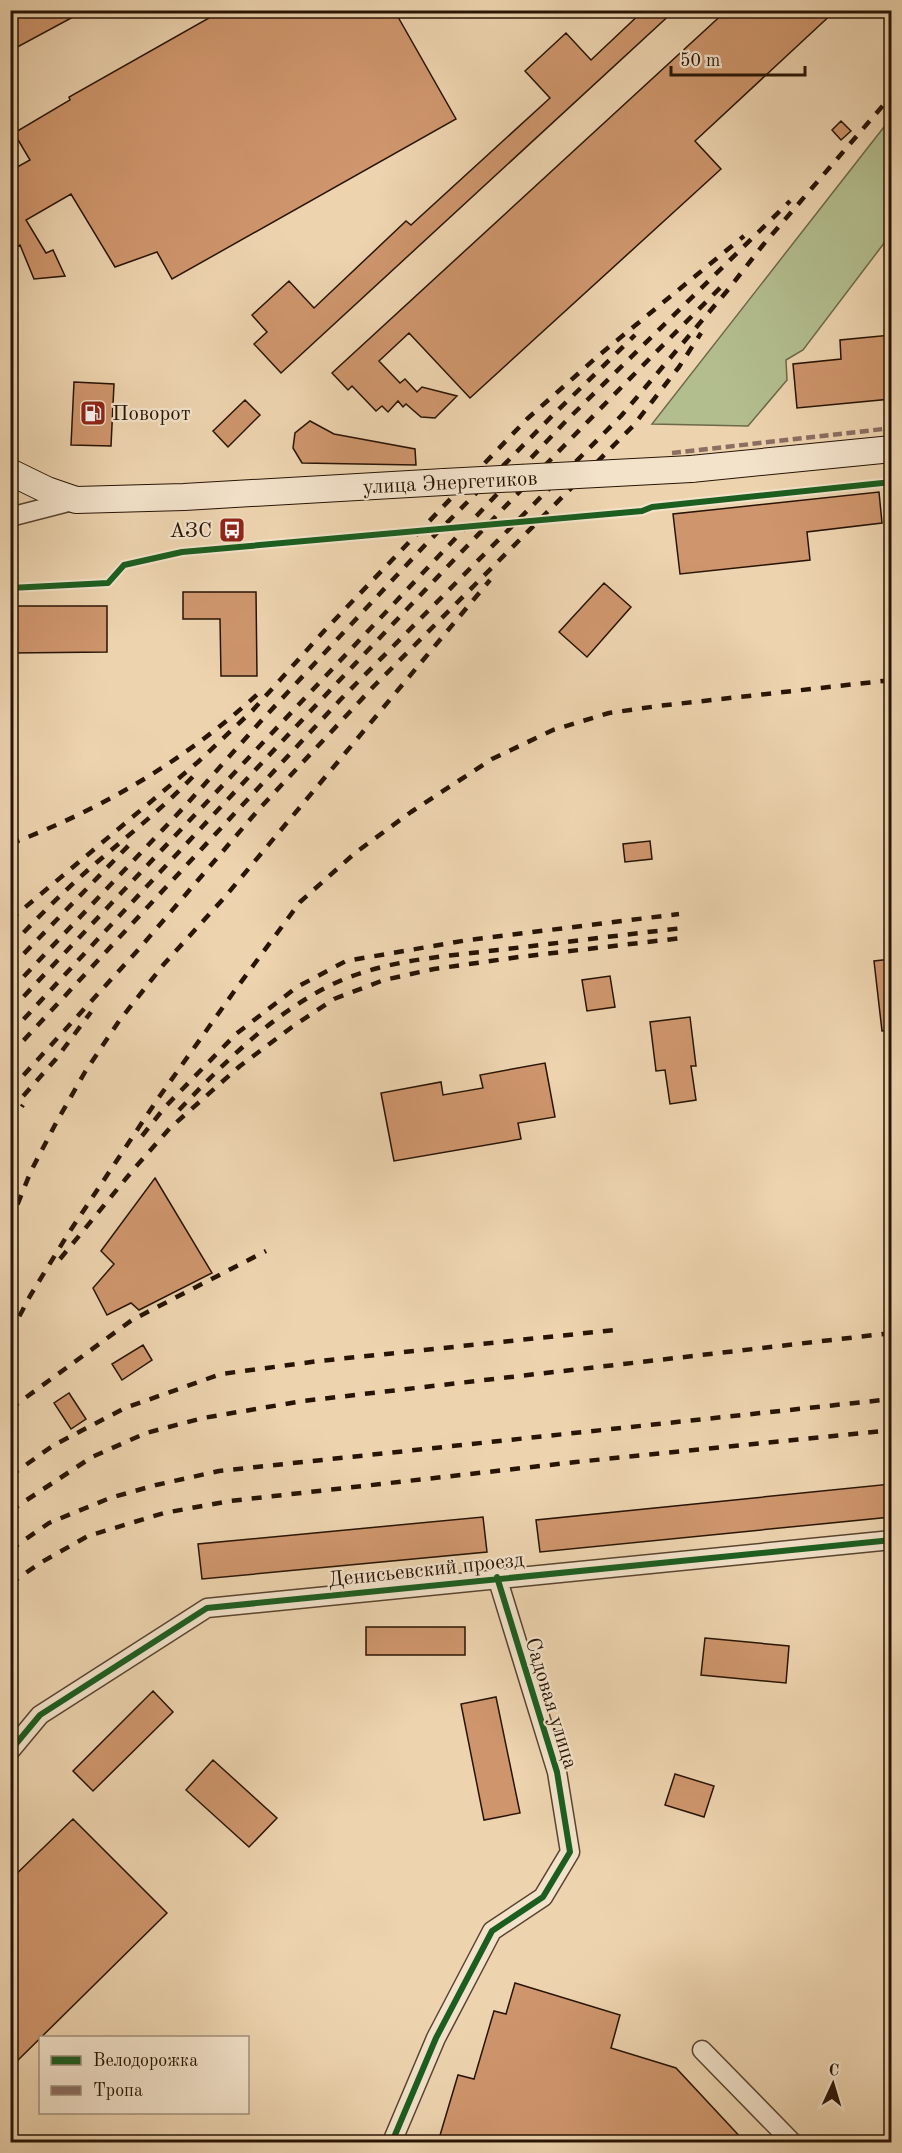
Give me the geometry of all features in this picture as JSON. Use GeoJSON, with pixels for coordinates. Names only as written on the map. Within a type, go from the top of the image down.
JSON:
{"type":"FeatureCollection","features":[{"type":"Feature","properties":{"kind":"main road","name":"улица Энергетиков"},"geometry":{"type":"LineString","coordinates":[[76,500],[184,497],[691,469],[891,449]]}},
{"type":"Feature","properties":{"kind":"main road"},"geometry":{"type":"LineString","coordinates":[[10,459],[76,500]]}},
{"type":"Feature","properties":{"kind":"main road"},"geometry":{"type":"LineString","coordinates":[[10,471],[47,490],[76,500]]}},
{"type":"Feature","properties":{"kind":"street","name":"улица Энергетиков"},"geometry":{"type":"LineString","coordinates":[[10,517],[76,500]]}},
{"type":"Feature","properties":{"kind":"street","name":"Денисьевский проезд"},"geometry":{"type":"LineString","coordinates":[[10,1751],[40,1715],[207,1608],[891,1539]]}},
{"type":"Feature","properties":{"kind":"street","name":"Садовая улица"},"geometry":{"type":"LineString","coordinates":[[392,2142],[436,2038],[492,1931],[543,1897],[570,1852],[557,1772],[497,1577]]}},
{"type":"Feature","properties":{"kind":"street"},"geometry":{"type":"LineString","coordinates":[[702,2050],[792,2142]]}},
{"type":"Feature","properties":{"kind":"green space"},"geometry":{"type":"Polygon","coordinates":[[[891,118],[891,234],[803,350],[786,360],[787,380],[748,426],[652,424],[891,118]]]}},
{"type":"Feature","properties":{"kind":"building"},"geometry":{"type":"Polygon","coordinates":[[[10,10],[86,10],[10,51],[10,10]]]}},
{"type":"Feature","properties":{"kind":"building"},"geometry":{"type":"Polygon","coordinates":[[[223,10],[394,10],[456,119],[172,279],[157,252],[115,267],[71,194],[26,220],[46,253],[53,250],[65,276],[34,279],[20,245],[10,250],[10,171],[30,160],[14,133],[70,100],[69,97],[223,10]]]}},
{"type":"Feature","properties":{"kind":"building"},"geometry":{"type":"Polygon","coordinates":[[[644,10],[675,10],[281,373],[254,344],[267,332],[252,315],[289,281],[314,308],[406,221],[411,225],[550,98],[525,71],[566,33],[591,60],[644,10]]]}},
{"type":"Feature","properties":{"kind":"building"},"geometry":{"type":"Polygon","coordinates":[[[727,10],[836,10],[695,141],[721,169],[470,398],[409,333],[379,361],[400,383],[405,379],[417,392],[422,387],[457,396],[435,418],[421,417],[406,404],[403,407],[398,401],[388,412],[382,406],[376,411],[352,386],[348,390],[332,373],[727,10]]]}},
{"type":"Feature","properties":{"kind":"building"},"geometry":{"type":"Polygon","coordinates":[[[841,121],[851,131],[841,140],[832,130],[841,121]]]}},
{"type":"Feature","properties":{"kind":"building"},"geometry":{"type":"Polygon","coordinates":[[[891,335],[891,399],[797,408],[793,364],[841,359],[840,340],[891,335]]]}},
{"type":"Feature","properties":{"kind":"building"},"geometry":{"type":"Polygon","coordinates":[[[74,382],[114,384],[111,446],[71,445],[74,382]]]}},
{"type":"Feature","properties":{"kind":"building"},"geometry":{"type":"Polygon","coordinates":[[[245,400],[260,415],[228,447],[213,431],[245,400]]]}},
{"type":"Feature","properties":{"kind":"building"},"geometry":{"type":"Polygon","coordinates":[[[310,421],[334,434],[415,449],[416,465],[302,463],[293,448],[295,433],[310,421]]]}},
{"type":"Feature","properties":{"kind":"building"},"geometry":{"type":"Polygon","coordinates":[[[879,492],[882,523],[807,532],[810,560],[680,574],[673,514],[879,492]]]}},
{"type":"Feature","properties":{"kind":"building"},"geometry":{"type":"Polygon","coordinates":[[[604,583],[631,607],[587,657],[559,632],[604,583]]]}},
{"type":"Feature","properties":{"kind":"building"},"geometry":{"type":"Polygon","coordinates":[[[183,592],[256,592],[257,676],[221,676],[220,619],[183,619],[183,592]]]}},
{"type":"Feature","properties":{"kind":"building"},"geometry":{"type":"Polygon","coordinates":[[[10,606],[107,606],[107,652],[10,653],[10,606]]]}},
{"type":"Feature","properties":{"kind":"building"},"geometry":{"type":"Polygon","coordinates":[[[650,841],[652,859],[625,862],[623,844],[650,841]]]}},
{"type":"Feature","properties":{"kind":"building"},"geometry":{"type":"Polygon","coordinates":[[[891,959],[891,1030],[882,1031],[874,961],[891,959]]]}},
{"type":"Feature","properties":{"kind":"building"},"geometry":{"type":"Polygon","coordinates":[[[610,976],[615,1007],[587,1011],[582,980],[610,976]]]}},
{"type":"Feature","properties":{"kind":"building"},"geometry":{"type":"Polygon","coordinates":[[[690,1017],[696,1066],[691,1066],[696,1100],[670,1104],[665,1070],[656,1071],[650,1022],[690,1017]]]}},
{"type":"Feature","properties":{"kind":"building"},"geometry":{"type":"Polygon","coordinates":[[[545,1063],[555,1117],[518,1123],[521,1139],[394,1161],[381,1093],[441,1082],[443,1095],[483,1088],[480,1075],[545,1063]]]}},
{"type":"Feature","properties":{"kind":"building"},"geometry":{"type":"Polygon","coordinates":[[[155,1178],[212,1273],[139,1310],[131,1303],[107,1315],[93,1288],[114,1264],[101,1251],[155,1178]]]}},
{"type":"Feature","properties":{"kind":"building"},"geometry":{"type":"Polygon","coordinates":[[[143,1345],[152,1360],[122,1380],[112,1364],[143,1345]]]}},
{"type":"Feature","properties":{"kind":"building"},"geometry":{"type":"Polygon","coordinates":[[[69,1393],[86,1419],[71,1429],[54,1403],[69,1393]]]}},
{"type":"Feature","properties":{"kind":"building"},"geometry":{"type":"Polygon","coordinates":[[[891,1484],[891,1517],[540,1552],[536,1520],[891,1484]]]}},
{"type":"Feature","properties":{"kind":"building"},"geometry":{"type":"Polygon","coordinates":[[[483,1517],[487,1552],[202,1579],[198,1544],[483,1517]]]}},
{"type":"Feature","properties":{"kind":"building"},"geometry":{"type":"Polygon","coordinates":[[[366,1627],[465,1627],[465,1655],[366,1655],[366,1627]]]}},
{"type":"Feature","properties":{"kind":"building"},"geometry":{"type":"Polygon","coordinates":[[[705,1638],[789,1646],[786,1683],[701,1675],[705,1638]]]}},
{"type":"Feature","properties":{"kind":"building"},"geometry":{"type":"Polygon","coordinates":[[[153,1691],[173,1712],[93,1791],[73,1771],[153,1691]]]}},
{"type":"Feature","properties":{"kind":"building"},"geometry":{"type":"Polygon","coordinates":[[[496,1697],[520,1813],[484,1820],[461,1704],[496,1697]]]}},
{"type":"Feature","properties":{"kind":"building"},"geometry":{"type":"Polygon","coordinates":[[[213,1760],[277,1818],[249,1847],[186,1790],[213,1760]]]}},
{"type":"Feature","properties":{"kind":"building"},"geometry":{"type":"Polygon","coordinates":[[[675,1774],[714,1786],[704,1817],[665,1805],[675,1774]]]}},
{"type":"Feature","properties":{"kind":"building"},"geometry":{"type":"Polygon","coordinates":[[[73,1819],[167,1913],[42,2036],[39,2036],[39,2039],[10,2068],[10,1880],[73,1819]]]}},
{"type":"Feature","properties":{"kind":"building"},"geometry":{"type":"Polygon","coordinates":[[[515,1983],[620,2015],[611,2048],[676,2068],[745,2142],[438,2142],[458,2075],[474,2079],[494,2011],[506,2014],[515,1983]]]}},
{"type":"Feature","properties":{"kind":"railway"},"geometry":{"type":"LineString","coordinates":[[10,1055],[341,699],[621,416],[763,245],[892,95]]}},
{"type":"Feature","properties":{"kind":"railway"},"geometry":{"type":"LineString","coordinates":[[10,1011],[565,422],[790,201]]}},
{"type":"Feature","properties":{"kind":"railway"},"geometry":{"type":"LineString","coordinates":[[10,920],[198,762],[253,710],[325,630],[527,419],[598,356],[744,236]]}},
{"type":"Feature","properties":{"kind":"railway"},"geometry":{"type":"LineString","coordinates":[[10,1034],[451,563],[722,286]]}},
{"type":"Feature","properties":{"kind":"railway"},"geometry":{"type":"LineString","coordinates":[[10,1090],[138,950],[260,808],[374,686],[633,426],[679,367],[701,333]]}},
{"type":"Feature","properties":{"kind":"railway"},"geometry":{"type":"LineString","coordinates":[[10,991],[186,805],[427,543],[635,335]]}},
{"type":"Feature","properties":{"kind":"railway"},"geometry":{"type":"LineString","coordinates":[[10,1223],[31,1171],[56,1123],[85,1072],[119,1021],[164,964],[224,898],[490,580]]}},
{"type":"Feature","properties":{"kind":"railway"},"geometry":{"type":"LineString","coordinates":[[10,1334],[68,1234],[157,1100],[233,993],[300,902],[355,853],[411,812],[492,759],[553,730],[609,713],[892,680]]}},
{"type":"Feature","properties":{"kind":"railway"},"geometry":{"type":"LineString","coordinates":[[10,844],[78,815],[144,779],[205,738],[262,690]]}},
{"type":"Feature","properties":{"kind":"railway"},"geometry":{"type":"LineString","coordinates":[[10,947],[74,883],[161,807],[198,771]]}},
{"type":"Feature","properties":{"kind":"railway"},"geometry":{"type":"LineString","coordinates":[[10,968],[129,845]]}},
{"type":"Feature","properties":{"kind":"railway"},"geometry":{"type":"LineString","coordinates":[[142,1136],[165,1107],[236,1034],[297,987],[346,961],[468,940],[679,914]]}},
{"type":"Feature","properties":{"kind":"railway"},"geometry":{"type":"LineString","coordinates":[[179,1110],[213,1075],[267,1026],[307,998],[349,977],[369,970],[412,961],[683,928]]}},
{"type":"Feature","properties":{"kind":"railway"},"geometry":{"type":"LineString","coordinates":[[60,1259],[170,1128],[240,1066],[334,999],[384,980],[434,969],[682,938]]}},
{"type":"Feature","properties":{"kind":"railway"},"geometry":{"type":"LineString","coordinates":[[10,1111],[56,1059],[91,1012]]}},
{"type":"Feature","properties":{"kind":"railway"},"geometry":{"type":"LineString","coordinates":[[10,1123],[23,1105]]}},
{"type":"Feature","properties":{"kind":"railway"},"geometry":{"type":"LineString","coordinates":[[10,1409],[132,1320],[266,1251]]}},
{"type":"Feature","properties":{"kind":"railway"},"geometry":{"type":"LineString","coordinates":[[10,1476],[54,1445],[125,1408],[221,1374],[319,1361],[615,1330]]}},
{"type":"Feature","properties":{"kind":"railway"},"geometry":{"type":"LineString","coordinates":[[10,1511],[92,1457],[146,1433],[203,1418],[303,1401],[892,1333]]}},
{"type":"Feature","properties":{"kind":"railway"},"geometry":{"type":"LineString","coordinates":[[10,1550],[49,1523],[110,1498],[219,1471],[892,1399]]}},
{"type":"Feature","properties":{"kind":"railway"},"geometry":{"type":"LineString","coordinates":[[10,1584],[40,1563],[88,1536],[164,1513],[230,1501],[576,1462],[892,1430]]}},
{"type":"Feature","properties":{"kind":"marked path"},"geometry":{"type":"LineString","coordinates":[[672,453],[892,428]]}},
{"type":"Feature","properties":{"kind":"cycle path"},"geometry":{"type":"LineString","coordinates":[[10,588],[108,583],[124,565],[182,552],[642,511],[652,507],[892,482]]}},
{"type":"Feature","properties":{"kind":"cycle path"},"geometry":{"type":"LineString","coordinates":[[10,1751],[40,1715],[207,1608],[892,1540]]}},
{"type":"Feature","properties":{"kind":"cycle path"},"geometry":{"type":"LineString","coordinates":[[392,2142],[436,2038],[492,1931],[543,1897],[570,1852],[557,1772],[497,1577]]}},
{"type":"Feature","properties":{"kind":"place","name":"Поворот"},"geometry":{"type":"Point","coordinates":[93,413]}},
{"type":"Feature","properties":{"kind":"place","name":"АЗС"},"geometry":{"type":"Point","coordinates":[232,530]}}]}
